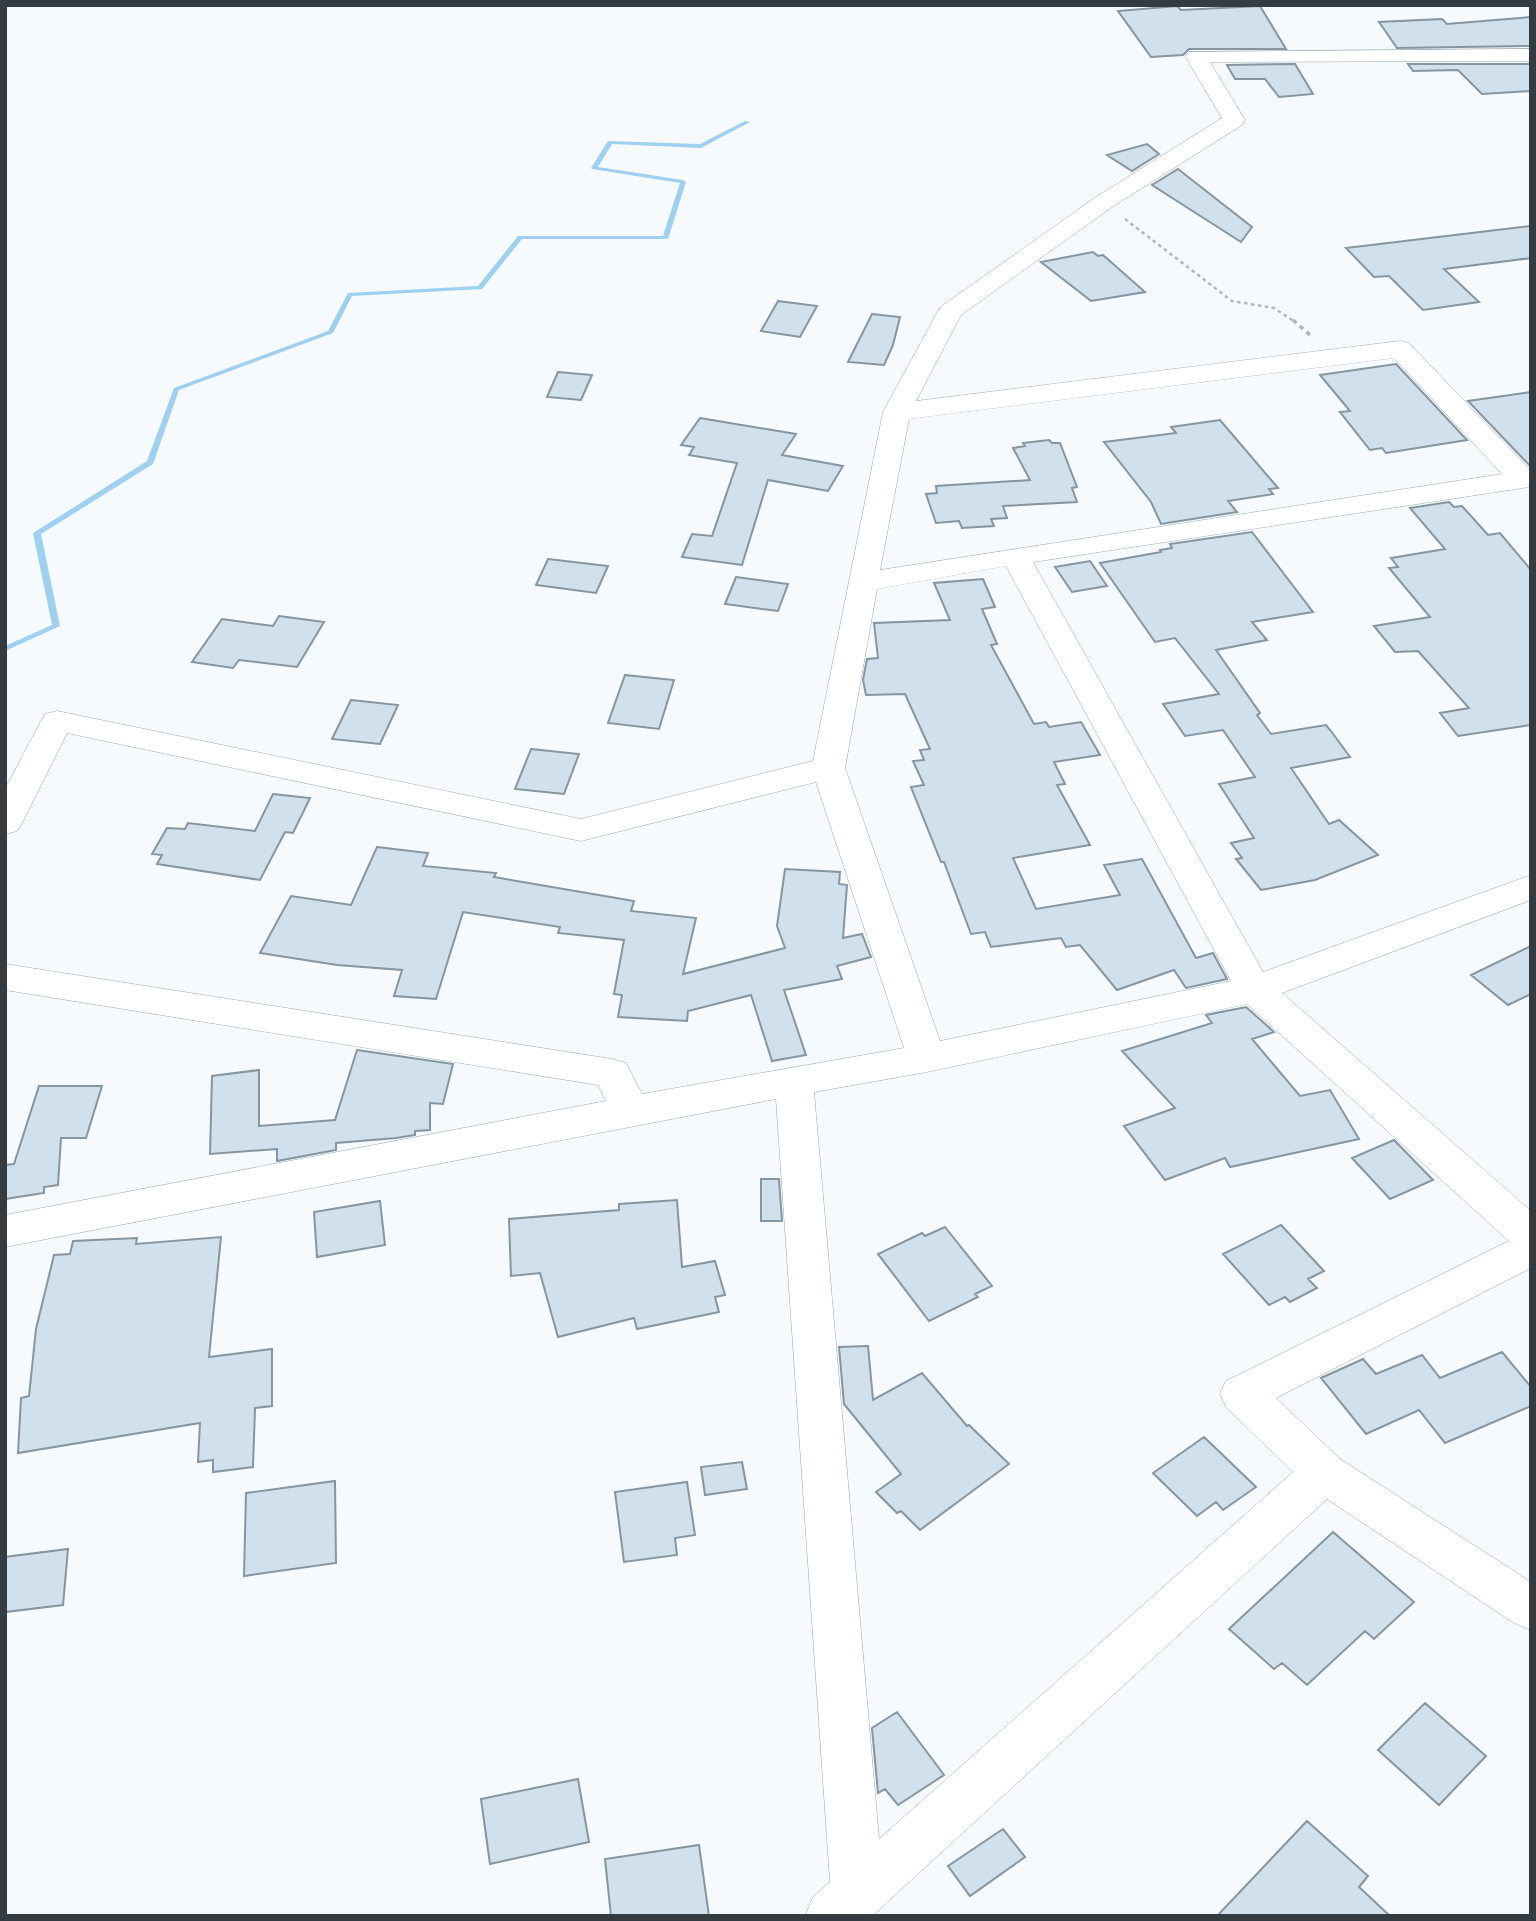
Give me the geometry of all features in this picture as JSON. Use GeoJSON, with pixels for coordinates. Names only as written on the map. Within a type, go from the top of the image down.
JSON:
{"type":"FeatureCollection","features":[{"type":"Feature","properties":{"kind":"street"},"geometry":{"type":"LineString","coordinates":[[927,1058],[828,768],[897,412],[951,311],[1104,202],[1234,120],[1196,56],[1531,55]]}},
{"type":"Feature","properties":{"kind":"street"},"geometry":{"type":"LineString","coordinates":[[897,412],[1400,349],[1527,483]]}},
{"type":"Feature","properties":{"kind":"street"},"geometry":{"type":"LineString","coordinates":[[863,582],[1015,556],[1527,483]]}},
{"type":"Feature","properties":{"kind":"street"},"geometry":{"type":"LineString","coordinates":[[1015,556],[1254,989],[1531,1236]]}},
{"type":"Feature","properties":{"kind":"street"},"geometry":{"type":"LineString","coordinates":[[5,823],[57,721],[581,830],[828,768]]}},
{"type":"Feature","properties":{"kind":"street"},"geometry":{"type":"LineString","coordinates":[[5,1231],[630,1111],[927,1058],[1254,989],[1531,887]]}},
{"type":"Feature","properties":{"kind":"street"},"geometry":{"type":"LineString","coordinates":[[5,977],[612,1073],[630,1111]]}},
{"type":"Feature","properties":{"kind":"street"},"geometry":{"type":"LineString","coordinates":[[794,1082],[845,1904]]}},
{"type":"Feature","properties":{"kind":"street"},"geometry":{"type":"LineString","coordinates":[[1531,1249],[1241,1394],[1324,1473],[1531,1608]]}},
{"type":"Feature","properties":{"kind":"street"},"geometry":{"type":"LineString","coordinates":[[845,1904],[1324,1473]]}},
{"type":"Feature","properties":{"kind":"path"},"geometry":{"type":"LineString","coordinates":[[1104,202],[1232,300],[1274,308],[1289,316],[1320,345],[1342,356]]}},
{"type":"Feature","properties":{"kind":"building"},"geometry":{"type":"Polygon","coordinates":[[[1177,6],[1181,10],[1260,6],[1286,49],[1189,49],[1183,55],[1151,57],[1118,11],[1177,6]]]}},
{"type":"Feature","properties":{"kind":"building"},"geometry":{"type":"Polygon","coordinates":[[[1531,17],[1531,46],[1397,48],[1379,22],[1442,19],[1447,24],[1531,17]]]}},
{"type":"Feature","properties":{"kind":"building"},"geometry":{"type":"Polygon","coordinates":[[[1295,64],[1313,94],[1279,97],[1265,79],[1235,79],[1227,65],[1295,64]]]}},
{"type":"Feature","properties":{"kind":"building"},"geometry":{"type":"Polygon","coordinates":[[[1408,64],[1531,64],[1531,91],[1482,94],[1458,70],[1413,71],[1408,64]]]}},
{"type":"Feature","properties":{"kind":"building"},"geometry":{"type":"Polygon","coordinates":[[[1147,144],[1159,154],[1132,171],[1107,155],[1147,144]]]}},
{"type":"Feature","properties":{"kind":"building"},"geometry":{"type":"Polygon","coordinates":[[[1178,169],[1252,227],[1241,242],[1152,185],[1178,169]]]}},
{"type":"Feature","properties":{"kind":"building"},"geometry":{"type":"Polygon","coordinates":[[[1531,226],[1531,258],[1444,269],[1479,302],[1423,310],[1389,276],[1374,277],[1346,248],[1531,226]]]}},
{"type":"Feature","properties":{"kind":"building"},"geometry":{"type":"Polygon","coordinates":[[[1093,252],[1098,256],[1103,255],[1145,292],[1091,301],[1041,262],[1093,252]]]}},
{"type":"Feature","properties":{"kind":"building"},"geometry":{"type":"Polygon","coordinates":[[[778,301],[817,306],[800,337],[761,331],[778,301]]]}},
{"type":"Feature","properties":{"kind":"building"},"geometry":{"type":"Polygon","coordinates":[[[872,314],[900,317],[893,345],[884,365],[848,362],[872,314]]]}},
{"type":"Feature","properties":{"kind":"building"},"geometry":{"type":"Polygon","coordinates":[[[1396,364],[1467,440],[1386,453],[1382,448],[1370,450],[1340,412],[1350,411],[1320,375],[1396,364]]]}},
{"type":"Feature","properties":{"kind":"building"},"geometry":{"type":"Polygon","coordinates":[[[558,372],[592,375],[581,400],[547,397],[558,372]]]}},
{"type":"Feature","properties":{"kind":"building"},"geometry":{"type":"Polygon","coordinates":[[[1531,392],[1531,467],[1468,401],[1531,392]]]}},
{"type":"Feature","properties":{"kind":"building"},"geometry":{"type":"Polygon","coordinates":[[[700,418],[796,434],[782,455],[843,466],[828,491],[768,480],[742,565],[682,557],[692,534],[712,536],[737,463],[689,455],[694,447],[681,445],[700,418]]]}},
{"type":"Feature","properties":{"kind":"building"},"geometry":{"type":"Polygon","coordinates":[[[1220,420],[1278,488],[1269,489],[1273,494],[1228,501],[1237,512],[1161,524],[1151,502],[1104,442],[1176,433],[1171,427],[1220,420]]]}},
{"type":"Feature","properties":{"kind":"building"},"geometry":{"type":"Polygon","coordinates":[[[1049,440],[1052,443],[1060,443],[1077,487],[1072,488],[1077,502],[1003,506],[1007,518],[991,519],[994,526],[962,528],[959,521],[936,523],[926,494],[937,493],[936,486],[1030,480],[1013,448],[1025,446],[1023,443],[1049,440]]]}},
{"type":"Feature","properties":{"kind":"building"},"geometry":{"type":"Polygon","coordinates":[[[1449,502],[1454,507],[1462,506],[1488,535],[1500,533],[1531,570],[1531,725],[1458,736],[1440,713],[1469,708],[1418,651],[1395,652],[1374,626],[1430,617],[1389,568],[1398,567],[1391,558],[1445,549],[1410,508],[1449,502]]]}},
{"type":"Feature","properties":{"kind":"building"},"geometry":{"type":"Polygon","coordinates":[[[1252,532],[1313,612],[1252,622],[1267,640],[1216,650],[1260,713],[1257,715],[1271,734],[1326,725],[1331,731],[1350,757],[1291,768],[1329,824],[1339,820],[1378,855],[1315,880],[1261,890],[1236,859],[1242,858],[1231,843],[1254,838],[1219,784],[1255,777],[1223,730],[1185,736],[1163,704],[1219,694],[1175,638],[1155,642],[1100,563],[1161,552],[1160,550],[1172,548],[1170,544],[1252,532]]]}},
{"type":"Feature","properties":{"kind":"building"},"geometry":{"type":"Polygon","coordinates":[[[548,559],[608,566],[596,593],[536,585],[548,559]]]}},
{"type":"Feature","properties":{"kind":"building"},"geometry":{"type":"Polygon","coordinates":[[[1090,561],[1107,586],[1072,592],[1055,567],[1090,561]]]}},
{"type":"Feature","properties":{"kind":"building"},"geometry":{"type":"Polygon","coordinates":[[[736,577],[788,584],[778,611],[725,604],[736,577]]]}},
{"type":"Feature","properties":{"kind":"building"},"geometry":{"type":"Polygon","coordinates":[[[983,579],[995,607],[982,609],[997,644],[991,645],[1034,724],[1046,722],[1049,727],[1081,722],[1100,755],[1054,762],[1065,784],[1057,785],[1090,845],[1013,858],[1036,909],[1120,895],[1104,865],[1142,859],[1196,958],[1213,953],[1227,979],[1186,988],[1174,970],[1117,990],[1080,945],[1066,947],[1061,938],[991,947],[985,932],[971,934],[944,862],[941,862],[911,787],[924,785],[913,761],[924,760],[920,750],[930,749],[905,694],[866,695],[863,680],[867,659],[878,658],[874,623],[950,620],[934,583],[983,579]]]}},
{"type":"Feature","properties":{"kind":"building"},"geometry":{"type":"Polygon","coordinates":[[[279,616],[324,622],[297,667],[239,660],[233,668],[192,662],[222,619],[273,626],[279,616]]]}},
{"type":"Feature","properties":{"kind":"building"},"geometry":{"type":"Polygon","coordinates":[[[625,675],[674,680],[659,729],[608,723],[625,675]]]}},
{"type":"Feature","properties":{"kind":"building"},"geometry":{"type":"Polygon","coordinates":[[[351,700],[398,705],[380,744],[332,739],[351,700]]]}},
{"type":"Feature","properties":{"kind":"building"},"geometry":{"type":"Polygon","coordinates":[[[531,749],[579,754],[564,794],[515,789],[531,749]]]}},
{"type":"Feature","properties":{"kind":"building"},"geometry":{"type":"Polygon","coordinates":[[[273,794],[310,798],[293,833],[285,832],[260,880],[157,864],[162,855],[152,854],[167,828],[185,829],[188,823],[255,831],[273,794]]]}},
{"type":"Feature","properties":{"kind":"building"},"geometry":{"type":"Polygon","coordinates":[[[377,847],[428,853],[423,866],[496,873],[494,877],[634,901],[631,911],[696,918],[683,974],[785,948],[777,926],[785,869],[840,872],[839,884],[847,885],[843,938],[862,934],[871,957],[837,966],[842,979],[784,990],[806,1055],[772,1061],[751,995],[688,1011],[687,1021],[618,1017],[622,995],[614,994],[624,940],[558,933],[560,927],[463,912],[436,999],[394,996],[402,970],[337,965],[260,953],[291,896],[351,905],[377,847]]]}},
{"type":"Feature","properties":{"kind":"building"},"geometry":{"type":"Polygon","coordinates":[[[1531,946],[1531,994],[1508,1005],[1471,975],[1531,946]]]}},
{"type":"Feature","properties":{"kind":"building"},"geometry":{"type":"Polygon","coordinates":[[[1246,1007],[1274,1032],[1252,1039],[1300,1096],[1330,1090],[1359,1139],[1230,1167],[1225,1158],[1165,1180],[1124,1126],[1175,1108],[1122,1051],[1212,1023],[1206,1015],[1246,1007]]]}},
{"type":"Feature","properties":{"kind":"building"},"geometry":{"type":"Polygon","coordinates":[[[357,1050],[453,1064],[443,1104],[430,1103],[430,1130],[415,1131],[415,1135],[396,1138],[336,1143],[336,1150],[277,1161],[277,1149],[210,1154],[212,1076],[259,1070],[259,1126],[335,1120],[357,1050]]]}},
{"type":"Feature","properties":{"kind":"building"},"geometry":{"type":"Polygon","coordinates":[[[39,1086],[102,1086],[86,1138],[61,1138],[58,1185],[44,1187],[44,1193],[5,1199],[5,1165],[14,1164],[39,1086]]]}},
{"type":"Feature","properties":{"kind":"building"},"geometry":{"type":"Polygon","coordinates":[[[1394,1140],[1433,1180],[1390,1199],[1352,1158],[1394,1140]]]}},
{"type":"Feature","properties":{"kind":"building"},"geometry":{"type":"Polygon","coordinates":[[[761,1179],[779,1179],[782,1221],[761,1221],[761,1179]]]}},
{"type":"Feature","properties":{"kind":"building"},"geometry":{"type":"Polygon","coordinates":[[[677,1200],[682,1267],[715,1261],[725,1295],[715,1297],[719,1312],[637,1329],[634,1318],[558,1337],[540,1273],[511,1276],[509,1219],[619,1210],[619,1204],[677,1200]]]}},
{"type":"Feature","properties":{"kind":"building"},"geometry":{"type":"Polygon","coordinates":[[[380,1201],[385,1245],[317,1257],[314,1212],[380,1201]]]}},
{"type":"Feature","properties":{"kind":"building"},"geometry":{"type":"Polygon","coordinates":[[[1281,1225],[1324,1271],[1308,1279],[1317,1288],[1290,1302],[1285,1297],[1269,1305],[1223,1254],[1281,1225]]]}},
{"type":"Feature","properties":{"kind":"building"},"geometry":{"type":"Polygon","coordinates":[[[945,1227],[992,1286],[975,1294],[978,1297],[929,1321],[878,1254],[922,1233],[925,1236],[945,1227]]]}},
{"type":"Feature","properties":{"kind":"building"},"geometry":{"type":"Polygon","coordinates":[[[221,1237],[209,1357],[272,1349],[272,1406],[255,1408],[253,1467],[213,1472],[213,1460],[198,1462],[200,1423],[18,1453],[21,1398],[29,1396],[36,1329],[54,1255],[70,1254],[73,1241],[137,1238],[136,1244],[221,1237]]]}},
{"type":"Feature","properties":{"kind":"building"},"geometry":{"type":"Polygon","coordinates":[[[868,1346],[873,1400],[922,1373],[967,1426],[1009,1464],[920,1530],[901,1511],[897,1513],[876,1492],[901,1474],[844,1404],[839,1347],[868,1346]]]}},
{"type":"Feature","properties":{"kind":"building"},"geometry":{"type":"Polygon","coordinates":[[[1502,1352],[1531,1387],[1531,1406],[1445,1443],[1419,1410],[1366,1434],[1321,1378],[1363,1359],[1376,1374],[1422,1355],[1440,1378],[1502,1352]]]}},
{"type":"Feature","properties":{"kind":"building"},"geometry":{"type":"Polygon","coordinates":[[[1204,1437],[1256,1487],[1223,1510],[1216,1502],[1197,1516],[1153,1473],[1204,1437]]]}},
{"type":"Feature","properties":{"kind":"building"},"geometry":{"type":"Polygon","coordinates":[[[742,1462],[747,1489],[705,1495],[701,1467],[742,1462]]]}},
{"type":"Feature","properties":{"kind":"building"},"geometry":{"type":"Polygon","coordinates":[[[335,1481],[336,1563],[244,1576],[246,1493],[335,1481]]]}},
{"type":"Feature","properties":{"kind":"building"},"geometry":{"type":"Polygon","coordinates":[[[687,1482],[695,1535],[675,1538],[677,1555],[624,1562],[615,1492],[687,1482]]]}},
{"type":"Feature","properties":{"kind":"building"},"geometry":{"type":"Polygon","coordinates":[[[1333,1532],[1414,1602],[1374,1639],[1365,1631],[1307,1685],[1282,1663],[1274,1669],[1229,1629],[1333,1532]]]}},
{"type":"Feature","properties":{"kind":"building"},"geometry":{"type":"Polygon","coordinates":[[[68,1549],[63,1605],[5,1612],[5,1557],[68,1549]]]}},
{"type":"Feature","properties":{"kind":"building"},"geometry":{"type":"Polygon","coordinates":[[[1425,1703],[1486,1756],[1439,1805],[1378,1750],[1425,1703]]]}},
{"type":"Feature","properties":{"kind":"building"},"geometry":{"type":"Polygon","coordinates":[[[897,1712],[944,1775],[898,1805],[885,1789],[878,1793],[872,1728],[897,1712]]]}},
{"type":"Feature","properties":{"kind":"building"},"geometry":{"type":"Polygon","coordinates":[[[578,1779],[589,1842],[490,1864],[481,1799],[578,1779]]]}},
{"type":"Feature","properties":{"kind":"building"},"geometry":{"type":"Polygon","coordinates":[[[1307,1821],[1368,1876],[1359,1887],[1390,1916],[1217,1916],[1307,1821]]]}},
{"type":"Feature","properties":{"kind":"building"},"geometry":{"type":"Polygon","coordinates":[[[1003,1829],[1025,1857],[970,1896],[948,1866],[1003,1829]]]}},
{"type":"Feature","properties":{"kind":"building"},"geometry":{"type":"Polygon","coordinates":[[[699,1845],[709,1916],[611,1916],[605,1859],[699,1845]]]}},
{"type":"Feature","properties":{"kind":"waterway"},"geometry":{"type":"LineString","coordinates":[[5,649],[56,626],[37,533],[150,462],[176,389],[331,332],[350,294],[480,288],[520,237],[666,238],[683,182],[594,168],[610,142],[701,146],[747,122]]}}]}
